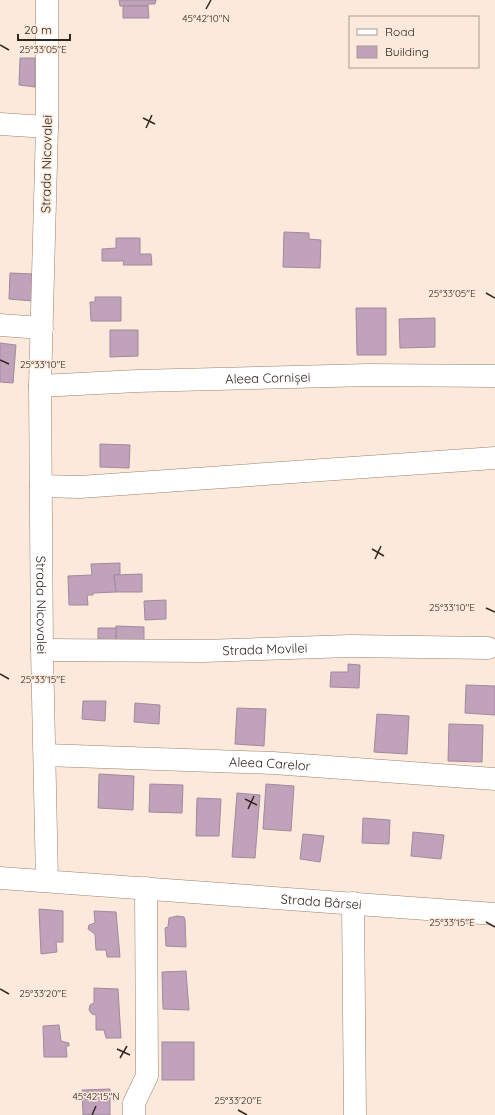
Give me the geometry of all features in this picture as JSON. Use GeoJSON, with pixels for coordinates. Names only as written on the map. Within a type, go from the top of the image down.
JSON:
{"type":"FeatureCollection","features":[{"type":"Feature","properties":{"kind":"street","name":"Strada Nicovalei"},"geometry":{"type":"LineString","coordinates":[[47,0],[47,127],[40,386],[42,650],[47,881]]}},
{"type":"Feature","properties":{"kind":"street"},"geometry":{"type":"LineString","coordinates":[[0,124],[47,127]]}},
{"type":"Feature","properties":{"kind":"street"},"geometry":{"type":"LineString","coordinates":[[0,325],[42,328]]}},
{"type":"Feature","properties":{"kind":"street","name":"Aleea Cornișei"},"geometry":{"type":"LineString","coordinates":[[40,386],[137,381],[370,375],[495,376]]}},
{"type":"Feature","properties":{"kind":"street"},"geometry":{"type":"LineString","coordinates":[[41,486],[80,487],[495,458]]}},
{"type":"Feature","properties":{"kind":"street","name":"Strada Movilei"},"geometry":{"type":"LineString","coordinates":[[42,650],[203,652],[350,646],[488,648]]}},
{"type":"Feature","properties":{"kind":"street","name":"Aleea Carelor"},"geometry":{"type":"LineString","coordinates":[[44,755],[273,763],[495,779]]}},
{"type":"Feature","properties":{"kind":"street","name":"Strada Bârsei"},"geometry":{"type":"LineString","coordinates":[[0,878],[495,914]]}},
{"type":"Feature","properties":{"kind":"street"},"geometry":{"type":"LineString","coordinates":[[134,1115],[134,1103],[147,1076],[146,888]]}},
{"type":"Feature","properties":{"kind":"street"},"geometry":{"type":"LineString","coordinates":[[353,904],[355,1115]]}},
{"type":"Feature","properties":{"kind":"building"},"geometry":{"type":"Polygon","coordinates":[[[119,0],[156,0],[155,4],[148,4],[148,6],[120,6],[119,0]]]}},
{"type":"Feature","properties":{"kind":"building"},"geometry":{"type":"Polygon","coordinates":[[[123,6],[148,6],[149,18],[123,18],[123,6]]]}},
{"type":"Feature","properties":{"kind":"building"},"geometry":{"type":"Polygon","coordinates":[[[20,58],[35,58],[35,87],[19,85],[20,58]]]}},
{"type":"Feature","properties":{"kind":"building"},"geometry":{"type":"Polygon","coordinates":[[[284,232],[309,233],[309,239],[321,240],[320,268],[283,267],[284,232]]]}},
{"type":"Feature","properties":{"kind":"building"},"geometry":{"type":"Polygon","coordinates":[[[116,238],[140,238],[140,254],[151,254],[152,265],[123,265],[124,261],[102,261],[102,249],[116,248],[116,238]]]}},
{"type":"Feature","properties":{"kind":"building"},"geometry":{"type":"Polygon","coordinates":[[[10,273],[33,274],[33,301],[9,299],[10,273]]]}},
{"type":"Feature","properties":{"kind":"building"},"geometry":{"type":"Polygon","coordinates":[[[95,297],[121,297],[121,321],[91,321],[90,302],[95,302],[95,297]]]}},
{"type":"Feature","properties":{"kind":"building"},"geometry":{"type":"Polygon","coordinates":[[[356,308],[386,308],[386,355],[357,355],[356,308]]]}},
{"type":"Feature","properties":{"kind":"building"},"geometry":{"type":"Polygon","coordinates":[[[435,318],[435,347],[400,348],[399,319],[435,318]]]}},
{"type":"Feature","properties":{"kind":"building"},"geometry":{"type":"Polygon","coordinates":[[[110,330],[138,330],[138,356],[110,357],[110,330]]]}},
{"type":"Feature","properties":{"kind":"building"},"geometry":{"type":"Polygon","coordinates":[[[0,343],[16,345],[13,383],[0,382],[0,343]]]}},
{"type":"Feature","properties":{"kind":"building"},"geometry":{"type":"Polygon","coordinates":[[[100,444],[130,445],[129,468],[100,467],[100,444]]]}},
{"type":"Feature","properties":{"kind":"building"},"geometry":{"type":"Polygon","coordinates":[[[120,563],[120,574],[114,575],[116,592],[93,593],[93,595],[87,595],[88,605],[69,605],[68,576],[92,575],[91,564],[120,563]]]}},
{"type":"Feature","properties":{"kind":"building"},"geometry":{"type":"Polygon","coordinates":[[[142,574],[142,592],[116,592],[114,575],[142,574]]]}},
{"type":"Feature","properties":{"kind":"building"},"geometry":{"type":"Polygon","coordinates":[[[166,600],[166,619],[145,620],[144,601],[166,600]]]}},
{"type":"Feature","properties":{"kind":"building"},"geometry":{"type":"Polygon","coordinates":[[[116,626],[144,627],[144,640],[116,640],[116,626]]]}},
{"type":"Feature","properties":{"kind":"building"},"geometry":{"type":"Polygon","coordinates":[[[98,628],[116,628],[116,640],[98,639],[98,628]]]}},
{"type":"Feature","properties":{"kind":"building"},"geometry":{"type":"Polygon","coordinates":[[[348,664],[360,665],[359,688],[330,687],[331,672],[348,672],[348,664]]]}},
{"type":"Feature","properties":{"kind":"building"},"geometry":{"type":"Polygon","coordinates":[[[466,685],[495,686],[495,715],[465,713],[466,685]]]}},
{"type":"Feature","properties":{"kind":"building"},"geometry":{"type":"Polygon","coordinates":[[[83,701],[106,701],[105,721],[82,719],[83,701]]]}},
{"type":"Feature","properties":{"kind":"building"},"geometry":{"type":"Polygon","coordinates":[[[135,703],[160,705],[159,724],[134,722],[135,703]]]}},
{"type":"Feature","properties":{"kind":"building"},"geometry":{"type":"Polygon","coordinates":[[[237,708],[266,709],[264,746],[235,744],[237,708]]]}},
{"type":"Feature","properties":{"kind":"building"},"geometry":{"type":"Polygon","coordinates":[[[377,714],[409,716],[407,754],[374,752],[377,714]]]}},
{"type":"Feature","properties":{"kind":"building"},"geometry":{"type":"Polygon","coordinates":[[[449,724],[483,725],[482,762],[448,761],[449,724]]]}},
{"type":"Feature","properties":{"kind":"building"},"geometry":{"type":"Polygon","coordinates":[[[99,774],[134,776],[133,810],[98,808],[99,774]]]}},
{"type":"Feature","properties":{"kind":"building"},"geometry":{"type":"Polygon","coordinates":[[[150,784],[183,785],[182,813],[149,812],[150,784]]]}},
{"type":"Feature","properties":{"kind":"building"},"geometry":{"type":"Polygon","coordinates":[[[266,784],[294,786],[291,831],[263,829],[266,784]]]}},
{"type":"Feature","properties":{"kind":"building"},"geometry":{"type":"Polygon","coordinates":[[[237,793],[260,795],[255,858],[232,857],[237,793]]]}},
{"type":"Feature","properties":{"kind":"building"},"geometry":{"type":"Polygon","coordinates":[[[197,798],[221,799],[219,836],[196,836],[197,798]]]}},
{"type":"Feature","properties":{"kind":"building"},"geometry":{"type":"Polygon","coordinates":[[[363,818],[390,820],[389,844],[362,843],[363,818]]]}},
{"type":"Feature","properties":{"kind":"building"},"geometry":{"type":"Polygon","coordinates":[[[413,832],[444,835],[441,859],[411,856],[413,832]]]}},
{"type":"Feature","properties":{"kind":"building"},"geometry":{"type":"Polygon","coordinates":[[[303,834],[324,836],[320,862],[300,859],[303,834]]]}},
{"type":"Feature","properties":{"kind":"building"},"geometry":{"type":"Polygon","coordinates":[[[39,909],[63,911],[63,942],[56,942],[57,952],[41,954],[39,909]]]}},
{"type":"Feature","properties":{"kind":"building"},"geometry":{"type":"Polygon","coordinates":[[[94,911],[116,912],[120,957],[107,957],[106,950],[96,950],[95,934],[88,929],[89,925],[95,923],[94,911]]]}},
{"type":"Feature","properties":{"kind":"building"},"geometry":{"type":"Polygon","coordinates":[[[177,916],[184,917],[185,920],[186,947],[166,946],[165,928],[168,927],[169,918],[177,916]]]}},
{"type":"Feature","properties":{"kind":"building"},"geometry":{"type":"Polygon","coordinates":[[[186,971],[189,1010],[163,1009],[162,972],[186,971]]]}},
{"type":"Feature","properties":{"kind":"building"},"geometry":{"type":"Polygon","coordinates":[[[94,988],[118,989],[121,1038],[106,1038],[104,1030],[96,1030],[96,1015],[92,1014],[89,1010],[90,1005],[94,1003],[94,988]]]}},
{"type":"Feature","properties":{"kind":"building"},"geometry":{"type":"Polygon","coordinates":[[[59,1025],[61,1041],[69,1043],[69,1046],[66,1046],[67,1057],[44,1057],[43,1026],[59,1025]]]}},
{"type":"Feature","properties":{"kind":"building"},"geometry":{"type":"Polygon","coordinates":[[[162,1042],[194,1042],[194,1080],[162,1080],[162,1042]]]}},
{"type":"Feature","properties":{"kind":"building"},"geometry":{"type":"Polygon","coordinates":[[[110,1089],[110,1115],[83,1115],[82,1090],[110,1089]]]}}]}
